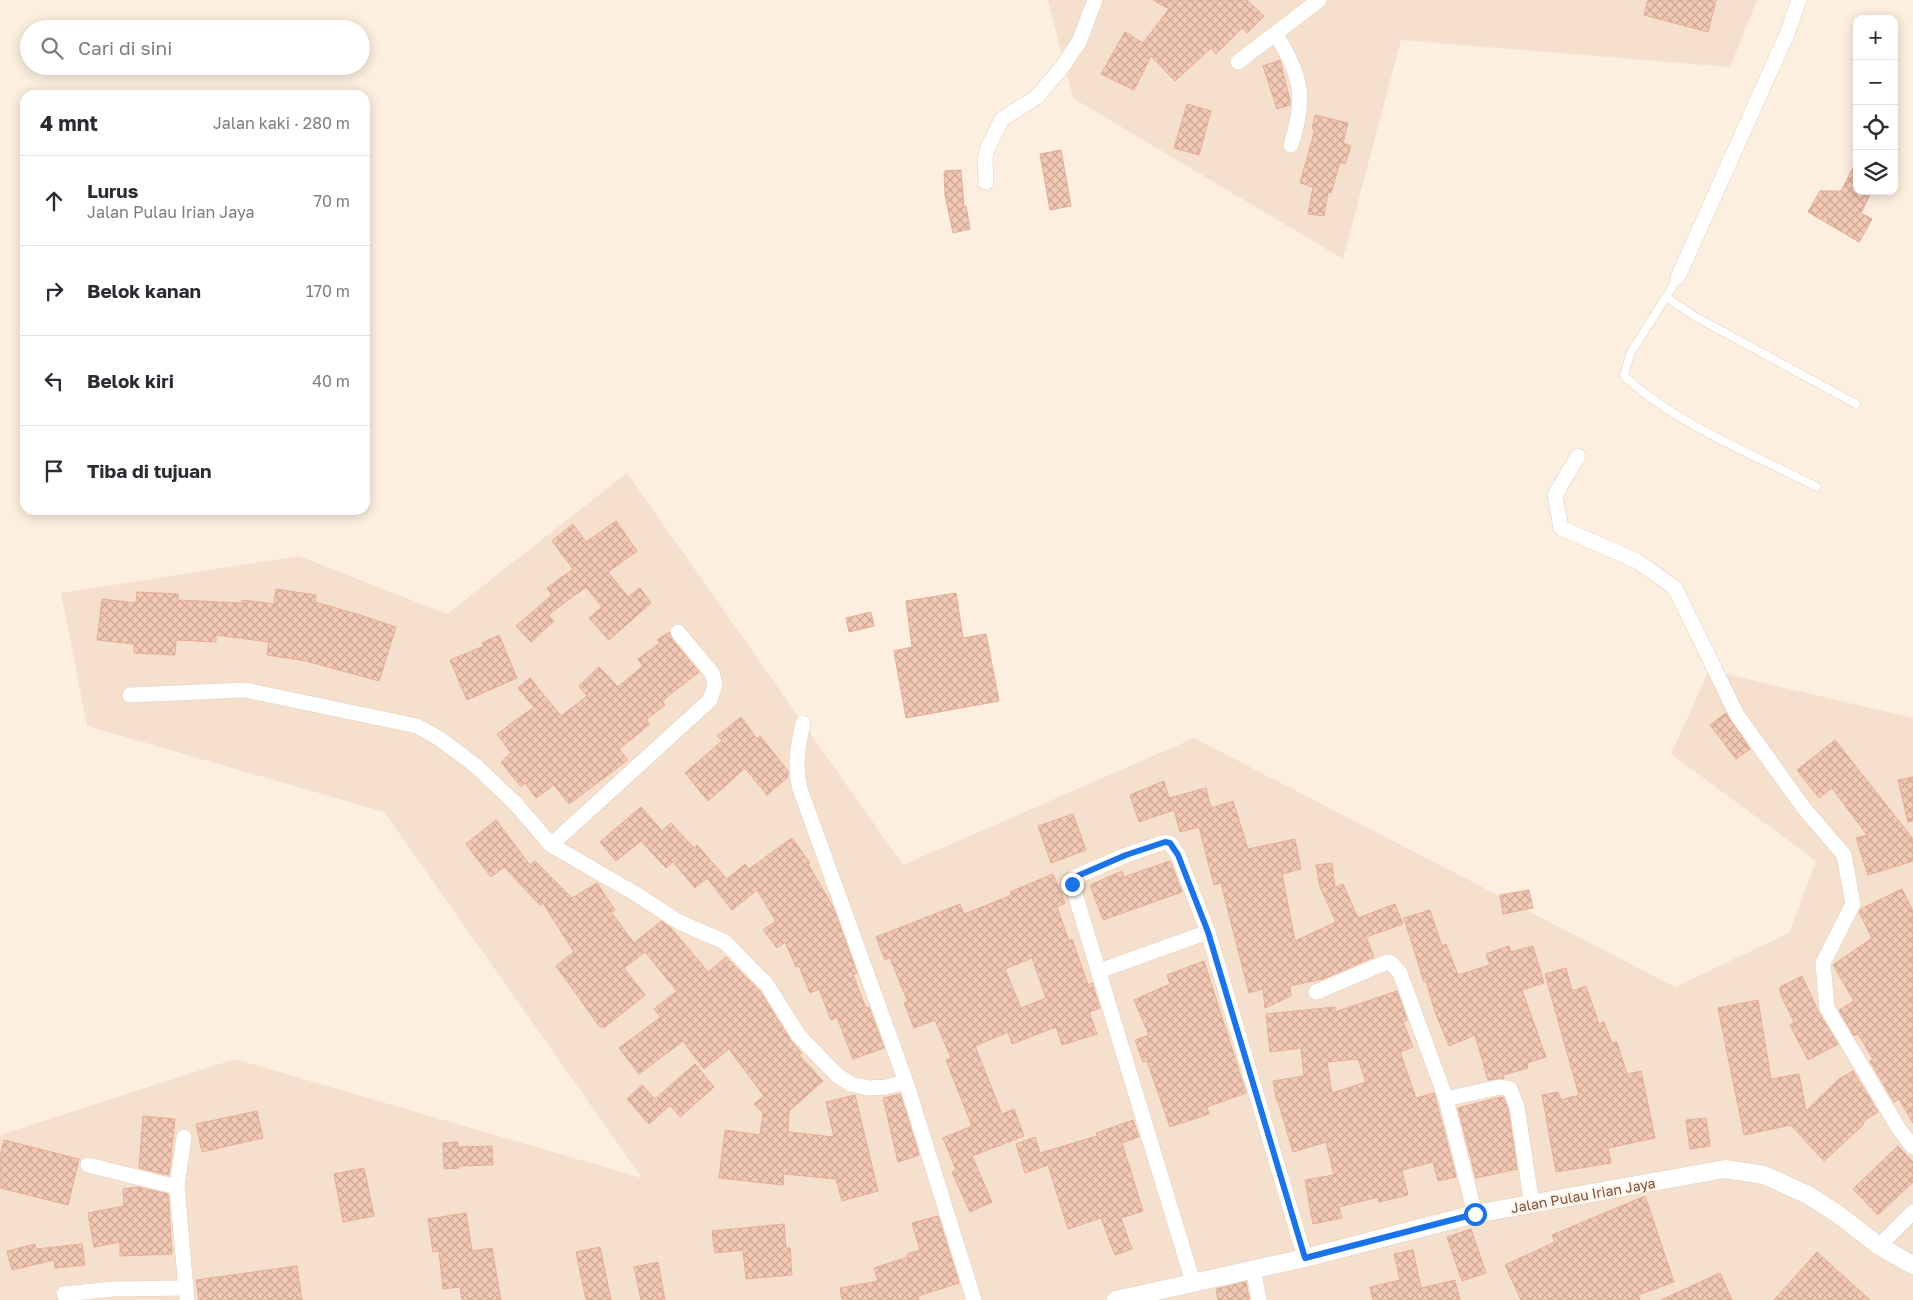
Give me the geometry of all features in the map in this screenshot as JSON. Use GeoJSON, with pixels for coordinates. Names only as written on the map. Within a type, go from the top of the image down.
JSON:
{"type":"FeatureCollection","features":[{"type":"Feature","properties":{"kind":"street"},"geometry":{"type":"LineString","coordinates":[[986,182],[985,159],[988,147],[1002,119],[1037,97],[1062,67],[1079,42],[1095,0]]}},
{"type":"Feature","properties":{"kind":"street"},"geometry":{"type":"LineString","coordinates":[[1238,62],[1320,0]]}},
{"type":"Feature","properties":{"kind":"street"},"geometry":{"type":"LineString","coordinates":[[1678,277],[1788,34],[1799,0]]}},
{"type":"Feature","properties":{"kind":"street"},"geometry":{"type":"LineString","coordinates":[[1276,35],[1291,62],[1300,93],[1301,106],[1291,145]]}},
{"type":"Feature","properties":{"kind":"street"},"geometry":{"type":"LineString","coordinates":[[1578,456],[1556,495],[1561,528],[1638,561],[1675,588],[1737,715],[1803,807],[1844,855],[1853,904],[1823,963],[1827,1008],[1899,1129],[1913,1147]]}},
{"type":"Feature","properties":{"kind":"street"},"geometry":{"type":"LineString","coordinates":[[551,845],[710,700],[715,684],[712,673],[678,632]]}},
{"type":"Feature","properties":{"kind":"street"},"geometry":{"type":"LineString","coordinates":[[130,694],[245,690],[417,726],[440,739],[476,766],[515,804],[551,845],[636,894],[678,922],[725,942],[767,985],[799,1036],[838,1076],[851,1084],[868,1088],[886,1087],[906,1082]]}},
{"type":"Feature","properties":{"kind":"street"},"geometry":{"type":"LineString","coordinates":[[802,723],[796,754],[796,771],[800,788],[906,1082],[974,1300]]}},
{"type":"Feature","properties":{"kind":"street"},"geometry":{"type":"LineString","coordinates":[[1193,1282],[1073,891],[1073,880],[1134,852],[1165,842],[1170,843],[1178,855],[1208,932],[1305,1258]]}},
{"type":"Feature","properties":{"kind":"street"},"geometry":{"type":"LineString","coordinates":[[1099,971],[1208,932]]}},
{"type":"Feature","properties":{"kind":"street"},"geometry":{"type":"LineString","coordinates":[[1316,992],[1378,964],[1391,963],[1400,973],[1446,1099],[1475,1214]]}},
{"type":"Feature","properties":{"kind":"street"},"geometry":{"type":"LineString","coordinates":[[1446,1099],[1500,1087],[1510,1089],[1517,1107],[1532,1204]]}},
{"type":"Feature","properties":{"kind":"street"},"geometry":{"type":"LineString","coordinates":[[64,1294],[112,1288],[186,1294],[177,1187],[184,1138]]}},
{"type":"Feature","properties":{"kind":"street"},"geometry":{"type":"LineString","coordinates":[[88,1165],[177,1187]]}},
{"type":"Feature","properties":{"kind":"street","name":"Jalan Pulau Irian Jaya"},"geometry":{"type":"LineString","coordinates":[[1116,1300],[1138,1298],[1193,1282],[1305,1258],[1475,1214],[1725,1169],[1764,1175],[1808,1195],[1839,1215],[1879,1246],[1913,1265]]}},
{"type":"Feature","properties":{"kind":"street"},"geometry":{"type":"LineString","coordinates":[[1879,1246],[1913,1212]]}},
{"type":"Feature","properties":{"kind":"street"},"geometry":{"type":"LineString","coordinates":[[1253,1268],[1259,1300]]}},
{"type":"Feature","properties":{"kind":"lane"},"geometry":{"type":"LineString","coordinates":[[1678,277],[1630,354],[1624,376],[1645,396],[1686,420],[1817,487]]}},
{"type":"Feature","properties":{"kind":"lane"},"geometry":{"type":"LineString","coordinates":[[1666,297],[1696,317],[1856,404]]}},
{"type":"Feature","properties":{"kind":"shaded area"},"geometry":{"type":"Polygon","coordinates":[[[1048,0],[1757,0],[1730,67],[1401,40],[1343,259],[1073,98],[1048,0]]]}},
{"type":"Feature","properties":{"kind":"shaded area"},"geometry":{"type":"Polygon","coordinates":[[[627,473],[903,865],[1194,738],[1675,987],[1789,933],[1816,861],[1671,754],[1709,670],[1913,718],[1913,1300],[0,1300],[0,1135],[235,1059],[642,1178],[384,812],[87,726],[61,593],[299,556],[447,614],[627,473]]]}},
{"type":"Feature","properties":{"kind":"building"},"geometry":{"type":"Polygon","coordinates":[[[1153,0],[1247,0],[1264,16],[1247,33],[1242,28],[1216,54],[1211,48],[1175,81],[1151,56],[1134,90],[1101,74],[1125,32],[1143,43],[1169,9],[1153,0]]]}},
{"type":"Feature","properties":{"kind":"building"},"geometry":{"type":"Polygon","coordinates":[[[1648,0],[1716,0],[1708,32],[1644,15],[1648,0]]]}},
{"type":"Feature","properties":{"kind":"building"},"geometry":{"type":"Polygon","coordinates":[[[1280,60],[1290,105],[1277,109],[1263,66],[1280,60]]]}},
{"type":"Feature","properties":{"kind":"building"},"geometry":{"type":"Polygon","coordinates":[[[1187,104],[1211,111],[1199,155],[1174,148],[1187,104]]]}},
{"type":"Feature","properties":{"kind":"building"},"geometry":{"type":"Polygon","coordinates":[[[1315,115],[1348,123],[1343,143],[1351,146],[1345,164],[1340,162],[1331,193],[1328,192],[1324,216],[1308,214],[1313,187],[1300,183],[1315,129],[1312,129],[1315,115]]]}},
{"type":"Feature","properties":{"kind":"building"},"geometry":{"type":"Polygon","coordinates":[[[1061,150],[1071,206],[1050,210],[1040,154],[1061,150]]]}},
{"type":"Feature","properties":{"kind":"building"},"geometry":{"type":"Polygon","coordinates":[[[1853,168],[1853,195],[1870,195],[1861,213],[1872,219],[1859,242],[1808,212],[1820,191],[1841,191],[1853,168]]]}},
{"type":"Feature","properties":{"kind":"building"},"geometry":{"type":"Polygon","coordinates":[[[961,170],[964,207],[966,206],[970,229],[953,233],[945,195],[944,171],[961,170]]]}},
{"type":"Feature","properties":{"kind":"building"},"geometry":{"type":"Polygon","coordinates":[[[616,521],[637,551],[608,572],[628,597],[640,588],[651,603],[609,640],[589,618],[602,607],[586,587],[548,615],[554,621],[531,642],[516,626],[552,595],[547,588],[573,569],[552,541],[573,524],[586,542],[616,521]]]}},
{"type":"Feature","properties":{"kind":"building"},"geometry":{"type":"Polygon","coordinates":[[[276,589],[316,595],[315,602],[396,627],[379,681],[306,661],[267,655],[269,642],[216,635],[216,642],[176,640],[175,655],[134,653],[134,644],[97,640],[102,599],[136,603],[137,592],[178,594],[178,600],[242,603],[242,600],[274,604],[276,589]]]}},
{"type":"Feature","properties":{"kind":"building"},"geometry":{"type":"Polygon","coordinates":[[[956,593],[963,638],[986,634],[999,701],[906,718],[894,651],[912,647],[906,601],[956,593]]]}},
{"type":"Feature","properties":{"kind":"building"},"geometry":{"type":"Polygon","coordinates":[[[871,612],[874,626],[849,632],[846,618],[871,612]]]}},
{"type":"Feature","properties":{"kind":"building"},"geometry":{"type":"Polygon","coordinates":[[[669,632],[671,638],[699,672],[662,701],[665,705],[646,720],[650,724],[619,749],[628,760],[569,804],[554,785],[536,798],[525,783],[521,787],[501,762],[511,753],[497,734],[534,707],[518,688],[530,678],[561,716],[587,696],[579,686],[599,667],[618,687],[643,666],[638,659],[660,643],[657,640],[669,632]]]}},
{"type":"Feature","properties":{"kind":"building"},"geometry":{"type":"Polygon","coordinates":[[[499,635],[517,678],[467,700],[450,660],[484,646],[482,643],[499,635]]]}},
{"type":"Feature","properties":{"kind":"building"},"geometry":{"type":"Polygon","coordinates":[[[1726,713],[1750,749],[1736,759],[1710,725],[1726,713]]]}},
{"type":"Feature","properties":{"kind":"building"},"geometry":{"type":"Polygon","coordinates":[[[741,717],[757,739],[760,736],[788,771],[788,777],[767,795],[745,768],[708,801],[685,773],[722,741],[717,736],[741,717]]]}},
{"type":"Feature","properties":{"kind":"building"},"geometry":{"type":"Polygon","coordinates":[[[1835,740],[1913,839],[1913,861],[1868,875],[1856,838],[1867,835],[1832,788],[1819,798],[1797,770],[1835,740]]]}},
{"type":"Feature","properties":{"kind":"building"},"geometry":{"type":"Polygon","coordinates":[[[1913,777],[1913,821],[1908,822],[1898,780],[1913,777]]]}},
{"type":"Feature","properties":{"kind":"building"},"geometry":{"type":"Polygon","coordinates":[[[1164,781],[1169,798],[1206,788],[1211,808],[1233,801],[1248,849],[1295,839],[1301,869],[1282,874],[1295,941],[1336,922],[1320,887],[1316,865],[1332,863],[1335,887],[1343,884],[1358,918],[1395,904],[1403,924],[1366,937],[1374,957],[1323,979],[1290,986],[1291,996],[1265,1008],[1263,989],[1249,993],[1221,883],[1214,885],[1199,827],[1180,832],[1174,810],[1139,822],[1130,795],[1164,781]]]}},
{"type":"Feature","properties":{"kind":"building"},"geometry":{"type":"Polygon","coordinates":[[[641,807],[662,831],[671,823],[694,848],[697,845],[727,879],[745,864],[749,869],[792,838],[810,863],[808,864],[833,907],[857,973],[853,975],[866,1008],[869,1007],[884,1048],[853,1059],[837,1017],[831,1020],[819,989],[810,993],[799,966],[796,967],[785,942],[777,948],[763,930],[776,921],[757,890],[732,910],[707,878],[695,888],[673,862],[666,868],[641,841],[616,861],[600,842],[641,807]]]}},
{"type":"Feature","properties":{"kind":"building"},"geometry":{"type":"Polygon","coordinates":[[[1073,814],[1086,850],[1051,863],[1038,826],[1073,814]]]}},
{"type":"Feature","properties":{"kind":"building"},"geometry":{"type":"Polygon","coordinates":[[[496,820],[530,865],[535,861],[572,898],[597,883],[615,910],[611,912],[634,943],[661,921],[671,928],[708,972],[726,957],[760,991],[791,1041],[802,1053],[799,1055],[823,1081],[789,1111],[788,1132],[834,1137],[826,1102],[855,1095],[878,1191],[842,1201],[836,1179],[784,1174],[783,1185],[719,1178],[725,1130],[760,1135],[763,1113],[754,1104],[764,1096],[729,1049],[704,1069],[683,1041],[639,1074],[619,1048],[661,1017],[654,1009],[677,991],[645,952],[624,968],[645,995],[605,1027],[600,1027],[556,966],[574,952],[543,903],[540,905],[504,867],[491,877],[466,844],[496,820]]]}},
{"type":"Feature","properties":{"kind":"building"},"geometry":{"type":"Polygon","coordinates":[[[1170,861],[1182,892],[1103,920],[1090,885],[1122,871],[1124,877],[1170,861]]]}},
{"type":"Feature","properties":{"kind":"building"},"geometry":{"type":"Polygon","coordinates":[[[1053,874],[1065,903],[1057,907],[1069,941],[1072,939],[1088,985],[1092,983],[1100,1008],[1089,1012],[1097,1034],[1062,1045],[1056,1027],[1012,1044],[1008,1032],[975,1046],[1002,1114],[1014,1109],[1024,1136],[972,1156],[992,1202],[970,1212],[952,1172],[956,1170],[943,1138],[972,1126],[946,1060],[951,1058],[935,1020],[914,1028],[904,1003],[908,1002],[890,958],[885,960],[876,937],[960,904],[964,914],[1012,895],[1010,892],[1053,874]],[[1032,958],[1005,969],[1021,1008],[1046,998],[1032,958]]]}},
{"type":"Feature","properties":{"kind":"building"},"geometry":{"type":"Polygon","coordinates":[[[1902,889],[1913,911],[1913,1123],[1899,1099],[1894,1102],[1870,1061],[1873,1059],[1858,1034],[1854,1036],[1839,1010],[1854,1001],[1833,965],[1872,938],[1859,912],[1861,909],[1902,889]]]}},
{"type":"Feature","properties":{"kind":"building"},"geometry":{"type":"Polygon","coordinates":[[[1529,890],[1533,908],[1503,914],[1500,895],[1529,890]]]}},
{"type":"Feature","properties":{"kind":"building"},"geometry":{"type":"Polygon","coordinates":[[[1430,910],[1442,946],[1446,944],[1458,975],[1490,965],[1486,954],[1509,946],[1511,952],[1533,946],[1544,983],[1522,990],[1546,1057],[1527,1063],[1528,1068],[1503,1075],[1504,1078],[1488,1080],[1475,1035],[1449,1046],[1435,1012],[1426,981],[1424,982],[1404,918],[1430,910]]]}},
{"type":"Feature","properties":{"kind":"building"},"geometry":{"type":"Polygon","coordinates":[[[1204,961],[1246,1093],[1207,1107],[1209,1114],[1170,1127],[1147,1061],[1143,1062],[1135,1040],[1149,1035],[1134,1000],[1170,984],[1167,975],[1204,961]]]}},
{"type":"Feature","properties":{"kind":"building"},"geometry":{"type":"Polygon","coordinates":[[[1566,968],[1572,991],[1586,986],[1599,1024],[1604,1022],[1612,1043],[1617,1042],[1627,1074],[1641,1071],[1655,1138],[1608,1148],[1611,1163],[1556,1172],[1542,1095],[1558,1092],[1561,1100],[1579,1095],[1545,974],[1566,968]]]}},
{"type":"Feature","properties":{"kind":"building"},"geometry":{"type":"Polygon","coordinates":[[[1802,976],[1819,1013],[1838,1044],[1808,1060],[1790,1025],[1794,1022],[1780,993],[1780,987],[1802,976]]]}},
{"type":"Feature","properties":{"kind":"building"},"geometry":{"type":"Polygon","coordinates":[[[1397,991],[1407,1020],[1403,1022],[1413,1047],[1400,1052],[1416,1098],[1434,1093],[1456,1177],[1438,1181],[1433,1162],[1402,1170],[1408,1195],[1379,1202],[1378,1197],[1339,1207],[1342,1218],[1313,1224],[1305,1180],[1334,1175],[1326,1142],[1293,1152],[1277,1102],[1273,1081],[1304,1076],[1301,1048],[1270,1052],[1266,1014],[1335,1007],[1335,1012],[1397,991]],[[1358,1059],[1327,1062],[1332,1093],[1366,1082],[1358,1059]]]}},
{"type":"Feature","properties":{"kind":"building"},"geometry":{"type":"Polygon","coordinates":[[[1758,1000],[1771,1079],[1799,1074],[1806,1111],[1839,1079],[1853,1071],[1878,1112],[1862,1122],[1864,1124],[1824,1161],[1791,1125],[1744,1135],[1718,1008],[1758,1000]]]}},
{"type":"Feature","properties":{"kind":"building"},"geometry":{"type":"Polygon","coordinates":[[[695,1064],[714,1087],[680,1117],[670,1105],[649,1124],[627,1099],[642,1085],[655,1099],[695,1064]]]}},
{"type":"Feature","properties":{"kind":"building"},"geometry":{"type":"Polygon","coordinates":[[[900,1094],[919,1155],[898,1162],[883,1098],[900,1094]]]}},
{"type":"Feature","properties":{"kind":"building"},"geometry":{"type":"Polygon","coordinates":[[[1503,1097],[1508,1109],[1517,1169],[1476,1178],[1458,1108],[1503,1097]]]}},
{"type":"Feature","properties":{"kind":"building"},"geometry":{"type":"Polygon","coordinates":[[[257,1111],[263,1138],[202,1152],[196,1124],[257,1111]]]}},
{"type":"Feature","properties":{"kind":"building"},"geometry":{"type":"Polygon","coordinates":[[[143,1116],[175,1119],[169,1175],[139,1168],[143,1116]]]}},
{"type":"Feature","properties":{"kind":"building"},"geometry":{"type":"Polygon","coordinates":[[[1706,1118],[1710,1146],[1690,1149],[1686,1120],[1706,1118]]]}},
{"type":"Feature","properties":{"kind":"building"},"geometry":{"type":"Polygon","coordinates":[[[1133,1120],[1139,1137],[1122,1143],[1143,1211],[1121,1218],[1132,1249],[1115,1255],[1101,1218],[1068,1229],[1048,1165],[1025,1173],[1016,1144],[1035,1137],[1040,1153],[1097,1136],[1096,1133],[1133,1120]]]}},
{"type":"Feature","properties":{"kind":"building"},"geometry":{"type":"Polygon","coordinates":[[[4,1140],[79,1159],[68,1205],[0,1188],[0,1157],[4,1140]]]}},
{"type":"Feature","properties":{"kind":"building"},"geometry":{"type":"Polygon","coordinates":[[[458,1142],[458,1147],[492,1146],[493,1165],[459,1166],[459,1168],[444,1169],[443,1143],[458,1142]]]}},
{"type":"Feature","properties":{"kind":"building"},"geometry":{"type":"Polygon","coordinates":[[[1898,1146],[1913,1162],[1913,1182],[1878,1215],[1853,1189],[1898,1146]]]}},
{"type":"Feature","properties":{"kind":"building"},"geometry":{"type":"Polygon","coordinates":[[[364,1168],[374,1216],[343,1222],[334,1174],[364,1168]]]}},
{"type":"Feature","properties":{"kind":"building"},"geometry":{"type":"Polygon","coordinates":[[[137,1187],[168,1194],[172,1254],[120,1256],[120,1242],[94,1247],[88,1213],[124,1206],[123,1189],[137,1187]]]}},
{"type":"Feature","properties":{"kind":"building"},"geometry":{"type":"Polygon","coordinates":[[[1645,1196],[1674,1282],[1638,1295],[1640,1300],[1521,1300],[1505,1265],[1555,1242],[1552,1235],[1645,1196]]]}},
{"type":"Feature","properties":{"kind":"building"},"geometry":{"type":"Polygon","coordinates":[[[466,1213],[472,1251],[492,1248],[501,1300],[462,1300],[460,1287],[443,1289],[439,1251],[433,1252],[428,1219],[466,1213]]]}},
{"type":"Feature","properties":{"kind":"building"},"geometry":{"type":"Polygon","coordinates":[[[938,1216],[959,1283],[918,1296],[919,1300],[842,1300],[840,1288],[878,1281],[874,1268],[908,1257],[907,1254],[920,1250],[912,1223],[938,1216]]]}},
{"type":"Feature","properties":{"kind":"building"},"geometry":{"type":"Polygon","coordinates":[[[784,1224],[786,1248],[790,1248],[792,1275],[746,1279],[743,1250],[715,1253],[712,1231],[784,1224]]]}},
{"type":"Feature","properties":{"kind":"building"},"geometry":{"type":"Polygon","coordinates":[[[1471,1229],[1486,1273],[1462,1281],[1447,1237],[1471,1229]]]}},
{"type":"Feature","properties":{"kind":"building"},"geometry":{"type":"Polygon","coordinates":[[[35,1244],[36,1249],[82,1244],[85,1265],[55,1268],[54,1260],[12,1270],[7,1251],[35,1244]]]}},
{"type":"Feature","properties":{"kind":"building"},"geometry":{"type":"Polygon","coordinates":[[[600,1247],[611,1300],[586,1300],[576,1252],[600,1247]]]}},
{"type":"Feature","properties":{"kind":"building"},"geometry":{"type":"Polygon","coordinates":[[[1413,1250],[1421,1288],[1455,1280],[1460,1300],[1373,1300],[1370,1287],[1400,1280],[1394,1254],[1413,1250]]]}},
{"type":"Feature","properties":{"kind":"building"},"geometry":{"type":"Polygon","coordinates":[[[1817,1252],[1870,1300],[1774,1300],[1817,1252]]]}},
{"type":"Feature","properties":{"kind":"building"},"geometry":{"type":"Polygon","coordinates":[[[658,1262],[665,1300],[641,1300],[634,1267],[658,1262]]]}},
{"type":"Feature","properties":{"kind":"building"},"geometry":{"type":"Polygon","coordinates":[[[297,1266],[302,1300],[199,1300],[196,1280],[297,1266]]]}},
{"type":"Feature","properties":{"kind":"building"},"geometry":{"type":"Polygon","coordinates":[[[1720,1273],[1732,1300],[1661,1300],[1720,1273]]]}},
{"type":"Feature","properties":{"kind":"building"},"geometry":{"type":"Polygon","coordinates":[[[1246,1282],[1249,1300],[1218,1300],[1216,1289],[1246,1282]]]}},
{"type":"Feature","properties":{"kind":"route"},"geometry":{"type":"LineString","coordinates":[[1072,884],[1075,877],[1126,855],[1165,842],[1170,843],[1178,855],[1208,932],[1305,1258],[1475,1214]]}}]}
